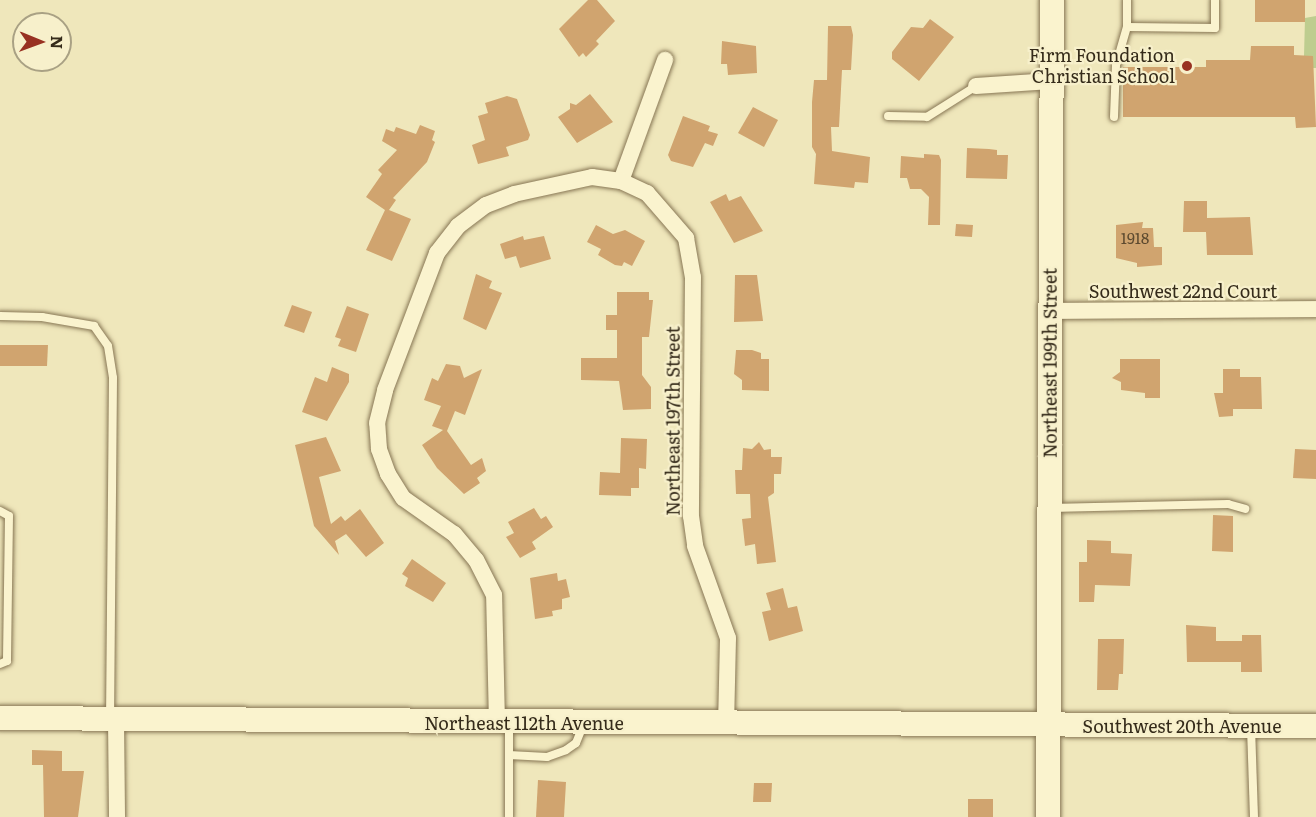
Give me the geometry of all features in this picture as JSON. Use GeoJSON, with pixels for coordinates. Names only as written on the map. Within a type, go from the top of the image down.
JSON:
{"type":"FeatureCollection","features":[{"type":"Feature","properties":{"kind":"street","name":"Northeast 199th Street"},"geometry":{"type":"LineString","coordinates":[[1048,817],[1052,0]]}},
{"type":"Feature","properties":{"kind":"street"},"geometry":{"type":"LineString","coordinates":[[503,723],[494,595],[476,560],[454,534],[403,498],[388,474],[379,449],[377,423],[386,390],[437,254],[458,226],[486,205],[514,194],[573,179],[621,181],[666,60]]}},
{"type":"Feature","properties":{"kind":"street"},"geometry":{"type":"LineString","coordinates":[[976,86],[997,82],[1052,81]]}},
{"type":"Feature","properties":{"kind":"street","name":"Northeast 197th Street"},"geometry":{"type":"LineString","coordinates":[[621,181],[647,193],[686,238],[693,277],[691,516],[695,546],[720,604],[728,638],[726,723]]}},
{"type":"Feature","properties":{"kind":"street","name":"Southwest 22nd Court"},"geometry":{"type":"LineString","coordinates":[[1051,311],[1316,309]]}},
{"type":"Feature","properties":{"kind":"street","name":"Northeast 112th Avenue"},"geometry":{"type":"LineString","coordinates":[[0,718],[1048,727]]}},
{"type":"Feature","properties":{"kind":"street"},"geometry":{"type":"LineString","coordinates":[[113,719],[117,817]]}},
{"type":"Feature","properties":{"kind":"street","name":"Southwest 20th Avenue"},"geometry":{"type":"LineString","coordinates":[[1048,727],[1316,726]]}},
{"type":"Feature","properties":{"kind":"lane"},"geometry":{"type":"LineString","coordinates":[[1114,117],[1116,65],[1127,27],[1127,0]]}},
{"type":"Feature","properties":{"kind":"lane"},"geometry":{"type":"LineString","coordinates":[[1127,27],[1215,28],[1215,0]]}},
{"type":"Feature","properties":{"kind":"lane"},"geometry":{"type":"LineString","coordinates":[[888,116],[927,117],[976,86]]}},
{"type":"Feature","properties":{"kind":"lane"},"geometry":{"type":"LineString","coordinates":[[0,316],[42,317],[94,326],[108,346],[113,378],[113,719]]}},
{"type":"Feature","properties":{"kind":"lane"},"geometry":{"type":"LineString","coordinates":[[1050,508],[1142,504],[1228,504],[1245,509]]}},
{"type":"Feature","properties":{"kind":"lane"},"geometry":{"type":"LineString","coordinates":[[0,511],[9,516],[7,661],[0,664]]}},
{"type":"Feature","properties":{"kind":"lane"},"geometry":{"type":"LineString","coordinates":[[503,723],[509,755],[508,817]]}},
{"type":"Feature","properties":{"kind":"lane"},"geometry":{"type":"LineString","coordinates":[[509,755],[547,757],[566,750],[576,743],[585,723]]}},
{"type":"Feature","properties":{"kind":"lane"},"geometry":{"type":"LineString","coordinates":[[1251,726],[1254,817]]}},
{"type":"Feature","properties":{"kind":"green space"},"geometry":{"type":"Polygon","coordinates":[[[1316,16],[1316,68],[1313,68],[1313,56],[1304,56],[1305,18],[1316,16]]]}},
{"type":"Feature","properties":{"kind":"building"},"geometry":{"type":"Polygon","coordinates":[[[588,0],[597,0],[615,21],[596,41],[599,44],[586,57],[583,53],[579,57],[559,29],[588,0]]]}},
{"type":"Feature","properties":{"kind":"building"},"geometry":{"type":"Polygon","coordinates":[[[1255,0],[1305,0],[1305,22],[1255,22],[1255,0]]]}},
{"type":"Feature","properties":{"kind":"building"},"geometry":{"type":"Polygon","coordinates":[[[930,19],[954,37],[919,81],[892,59],[892,52],[911,27],[923,28],[930,19]]]}},
{"type":"Feature","properties":{"kind":"building"},"geometry":{"type":"Polygon","coordinates":[[[828,26],[851,26],[853,35],[851,70],[842,70],[839,127],[831,127],[832,151],[870,157],[868,183],[855,182],[854,188],[814,184],[816,154],[812,147],[812,102],[814,80],[827,80],[828,26]]]}},
{"type":"Feature","properties":{"kind":"building"},"geometry":{"type":"Polygon","coordinates":[[[722,41],[756,46],[757,73],[728,75],[727,64],[721,64],[722,41]]]}},
{"type":"Feature","properties":{"kind":"building"},"geometry":{"type":"Polygon","coordinates":[[[1251,46],[1294,46],[1294,55],[1313,56],[1316,127],[1296,128],[1295,117],[1123,117],[1123,67],[1206,67],[1206,60],[1250,60],[1251,46]]]}},
{"type":"Feature","properties":{"kind":"building"},"geometry":{"type":"Polygon","coordinates":[[[590,94],[613,122],[577,143],[558,117],[570,109],[570,103],[576,105],[590,94]]]}},
{"type":"Feature","properties":{"kind":"building"},"geometry":{"type":"Polygon","coordinates":[[[507,96],[517,99],[530,135],[528,140],[506,147],[509,156],[478,164],[472,145],[485,140],[478,116],[488,113],[485,103],[507,96]]]}},
{"type":"Feature","properties":{"kind":"building"},"geometry":{"type":"Polygon","coordinates":[[[753,107],[778,120],[764,147],[738,133],[753,107]]]}},
{"type":"Feature","properties":{"kind":"building"},"geometry":{"type":"Polygon","coordinates":[[[683,116],[710,126],[708,131],[718,134],[713,146],[705,143],[693,167],[671,161],[668,155],[683,116]]]}},
{"type":"Feature","properties":{"kind":"building"},"geometry":{"type":"Polygon","coordinates":[[[420,125],[435,131],[432,140],[435,142],[427,162],[393,198],[396,200],[389,210],[411,219],[392,261],[366,250],[385,210],[366,197],[382,174],[378,170],[397,150],[382,141],[386,129],[394,132],[396,127],[416,134],[420,125]]]}},
{"type":"Feature","properties":{"kind":"building"},"geometry":{"type":"Polygon","coordinates":[[[967,148],[997,150],[997,155],[1008,155],[1007,179],[966,178],[967,148]]]}},
{"type":"Feature","properties":{"kind":"building"},"geometry":{"type":"Polygon","coordinates":[[[924,154],[939,155],[941,160],[940,225],[928,225],[929,197],[921,189],[910,189],[907,178],[900,178],[901,156],[924,158],[924,154]]]}},
{"type":"Feature","properties":{"kind":"building"},"geometry":{"type":"Polygon","coordinates":[[[726,194],[729,201],[741,196],[763,231],[734,243],[710,202],[726,194]]]}},
{"type":"Feature","properties":{"kind":"building"},"geometry":{"type":"Polygon","coordinates":[[[1184,201],[1207,201],[1207,218],[1250,217],[1253,255],[1207,255],[1206,232],[1183,232],[1184,201]]]}},
{"type":"Feature","properties":{"kind":"building"},"geometry":{"type":"Polygon","coordinates":[[[1143,222],[1142,228],[1153,228],[1154,247],[1162,247],[1162,265],[1137,267],[1137,263],[1116,258],[1116,225],[1143,222]]]}},
{"type":"Feature","properties":{"kind":"building"},"geometry":{"type":"Polygon","coordinates":[[[956,224],[973,225],[972,237],[955,236],[956,224]]]}},
{"type":"Feature","properties":{"kind":"building"},"geometry":{"type":"Polygon","coordinates":[[[596,225],[613,234],[625,230],[645,241],[632,266],[624,262],[622,266],[615,265],[598,255],[601,249],[587,242],[596,225]]]}},
{"type":"Feature","properties":{"kind":"building"},"geometry":{"type":"Polygon","coordinates":[[[523,236],[524,240],[544,236],[551,259],[520,268],[516,256],[505,259],[500,244],[523,236]]]}},
{"type":"Feature","properties":{"kind":"building"},"geometry":{"type":"Polygon","coordinates":[[[476,274],[492,281],[489,288],[502,293],[486,330],[463,319],[476,274]]]}},
{"type":"Feature","properties":{"kind":"building"},"geometry":{"type":"Polygon","coordinates":[[[735,275],[757,275],[763,321],[734,322],[735,275]]]}},
{"type":"Feature","properties":{"kind":"building"},"geometry":{"type":"Polygon","coordinates":[[[617,292],[649,292],[649,300],[653,300],[649,337],[642,337],[642,375],[651,387],[651,409],[623,410],[619,381],[581,380],[581,358],[617,358],[617,330],[606,330],[606,315],[617,315],[617,292]]]}},
{"type":"Feature","properties":{"kind":"building"},"geometry":{"type":"Polygon","coordinates":[[[292,305],[312,312],[304,333],[284,326],[292,305]]]}},
{"type":"Feature","properties":{"kind":"building"},"geometry":{"type":"Polygon","coordinates":[[[347,306],[369,314],[356,352],[338,346],[341,339],[335,337],[347,306]]]}},
{"type":"Feature","properties":{"kind":"building"},"geometry":{"type":"Polygon","coordinates":[[[0,345],[48,345],[47,366],[0,366],[0,345]]]}},
{"type":"Feature","properties":{"kind":"building"},"geometry":{"type":"Polygon","coordinates":[[[736,350],[752,350],[761,353],[761,359],[769,359],[769,391],[742,390],[742,380],[734,374],[736,350]]]}},
{"type":"Feature","properties":{"kind":"building"},"geometry":{"type":"Polygon","coordinates":[[[1120,359],[1160,359],[1160,398],[1145,398],[1145,393],[1121,390],[1121,382],[1112,378],[1120,372],[1120,359]]]}},
{"type":"Feature","properties":{"kind":"building"},"geometry":{"type":"Polygon","coordinates":[[[446,364],[460,366],[464,378],[482,369],[465,415],[455,411],[447,431],[471,465],[482,458],[486,471],[477,478],[480,483],[464,494],[437,468],[422,445],[443,430],[432,426],[441,406],[424,400],[432,378],[438,381],[446,364]]]}},
{"type":"Feature","properties":{"kind":"building"},"geometry":{"type":"Polygon","coordinates":[[[332,367],[349,374],[349,382],[327,421],[302,412],[315,377],[327,382],[332,367]]]}},
{"type":"Feature","properties":{"kind":"building"},"geometry":{"type":"Polygon","coordinates":[[[1223,369],[1240,369],[1240,377],[1261,377],[1262,409],[1233,409],[1233,416],[1219,417],[1214,393],[1223,393],[1223,369]]]}},
{"type":"Feature","properties":{"kind":"building"},"geometry":{"type":"Polygon","coordinates":[[[326,437],[341,471],[319,477],[331,524],[341,516],[345,521],[360,509],[384,543],[366,557],[346,534],[335,541],[339,555],[314,526],[295,445],[326,437]]]}},
{"type":"Feature","properties":{"kind":"building"},"geometry":{"type":"Polygon","coordinates":[[[621,438],[647,439],[646,469],[639,468],[639,488],[631,488],[631,496],[599,495],[600,472],[620,473],[621,438]]]}},
{"type":"Feature","properties":{"kind":"building"},"geometry":{"type":"Polygon","coordinates":[[[759,442],[764,450],[771,449],[771,457],[782,457],[781,474],[774,474],[774,493],[768,497],[776,562],[757,564],[755,544],[745,546],[742,519],[751,518],[750,494],[736,494],[735,470],[742,470],[743,448],[752,449],[759,442]]]}},
{"type":"Feature","properties":{"kind":"building"},"geometry":{"type":"Polygon","coordinates":[[[1295,449],[1316,450],[1316,479],[1293,478],[1295,449]]]}},
{"type":"Feature","properties":{"kind":"building"},"geometry":{"type":"Polygon","coordinates":[[[534,508],[541,519],[546,516],[553,527],[532,542],[536,549],[520,558],[506,537],[514,533],[508,522],[534,508]]]}},
{"type":"Feature","properties":{"kind":"building"},"geometry":{"type":"Polygon","coordinates":[[[1213,515],[1233,516],[1233,552],[1212,551],[1213,515]]]}},
{"type":"Feature","properties":{"kind":"building"},"geometry":{"type":"Polygon","coordinates":[[[1087,540],[1111,541],[1111,553],[1132,554],[1130,586],[1095,585],[1094,602],[1079,602],[1079,562],[1087,562],[1087,540]]]}},
{"type":"Feature","properties":{"kind":"building"},"geometry":{"type":"Polygon","coordinates":[[[412,559],[446,583],[433,602],[405,586],[408,578],[402,574],[412,559]]]}},
{"type":"Feature","properties":{"kind":"building"},"geometry":{"type":"Polygon","coordinates":[[[557,573],[558,581],[566,579],[570,597],[562,599],[562,609],[552,611],[553,616],[535,619],[530,578],[557,573]]]}},
{"type":"Feature","properties":{"kind":"building"},"geometry":{"type":"Polygon","coordinates":[[[783,588],[788,608],[797,606],[803,631],[769,641],[762,612],[771,610],[766,593],[783,588]]]}},
{"type":"Feature","properties":{"kind":"building"},"geometry":{"type":"Polygon","coordinates":[[[1186,625],[1216,627],[1216,641],[1242,641],[1242,635],[1261,635],[1262,672],[1241,672],[1241,662],[1187,662],[1186,625]]]}},
{"type":"Feature","properties":{"kind":"building"},"geometry":{"type":"Polygon","coordinates":[[[1098,639],[1124,639],[1123,674],[1119,674],[1118,690],[1097,690],[1098,639]]]}},
{"type":"Feature","properties":{"kind":"building"},"geometry":{"type":"Polygon","coordinates":[[[32,750],[62,751],[62,771],[84,771],[78,817],[44,817],[43,765],[32,765],[32,750]]]}},
{"type":"Feature","properties":{"kind":"building"},"geometry":{"type":"Polygon","coordinates":[[[538,780],[566,782],[564,817],[536,817],[538,780]]]}},
{"type":"Feature","properties":{"kind":"building"},"geometry":{"type":"Polygon","coordinates":[[[754,783],[772,783],[771,802],[753,802],[754,783]]]}},
{"type":"Feature","properties":{"kind":"building"},"geometry":{"type":"Polygon","coordinates":[[[968,799],[993,799],[993,817],[968,817],[968,799]]]}},
{"type":"Feature","properties":{"kind":"place","name":"Firm Foundation Christian School"},"geometry":{"type":"Point","coordinates":[1187,66]}}]}
